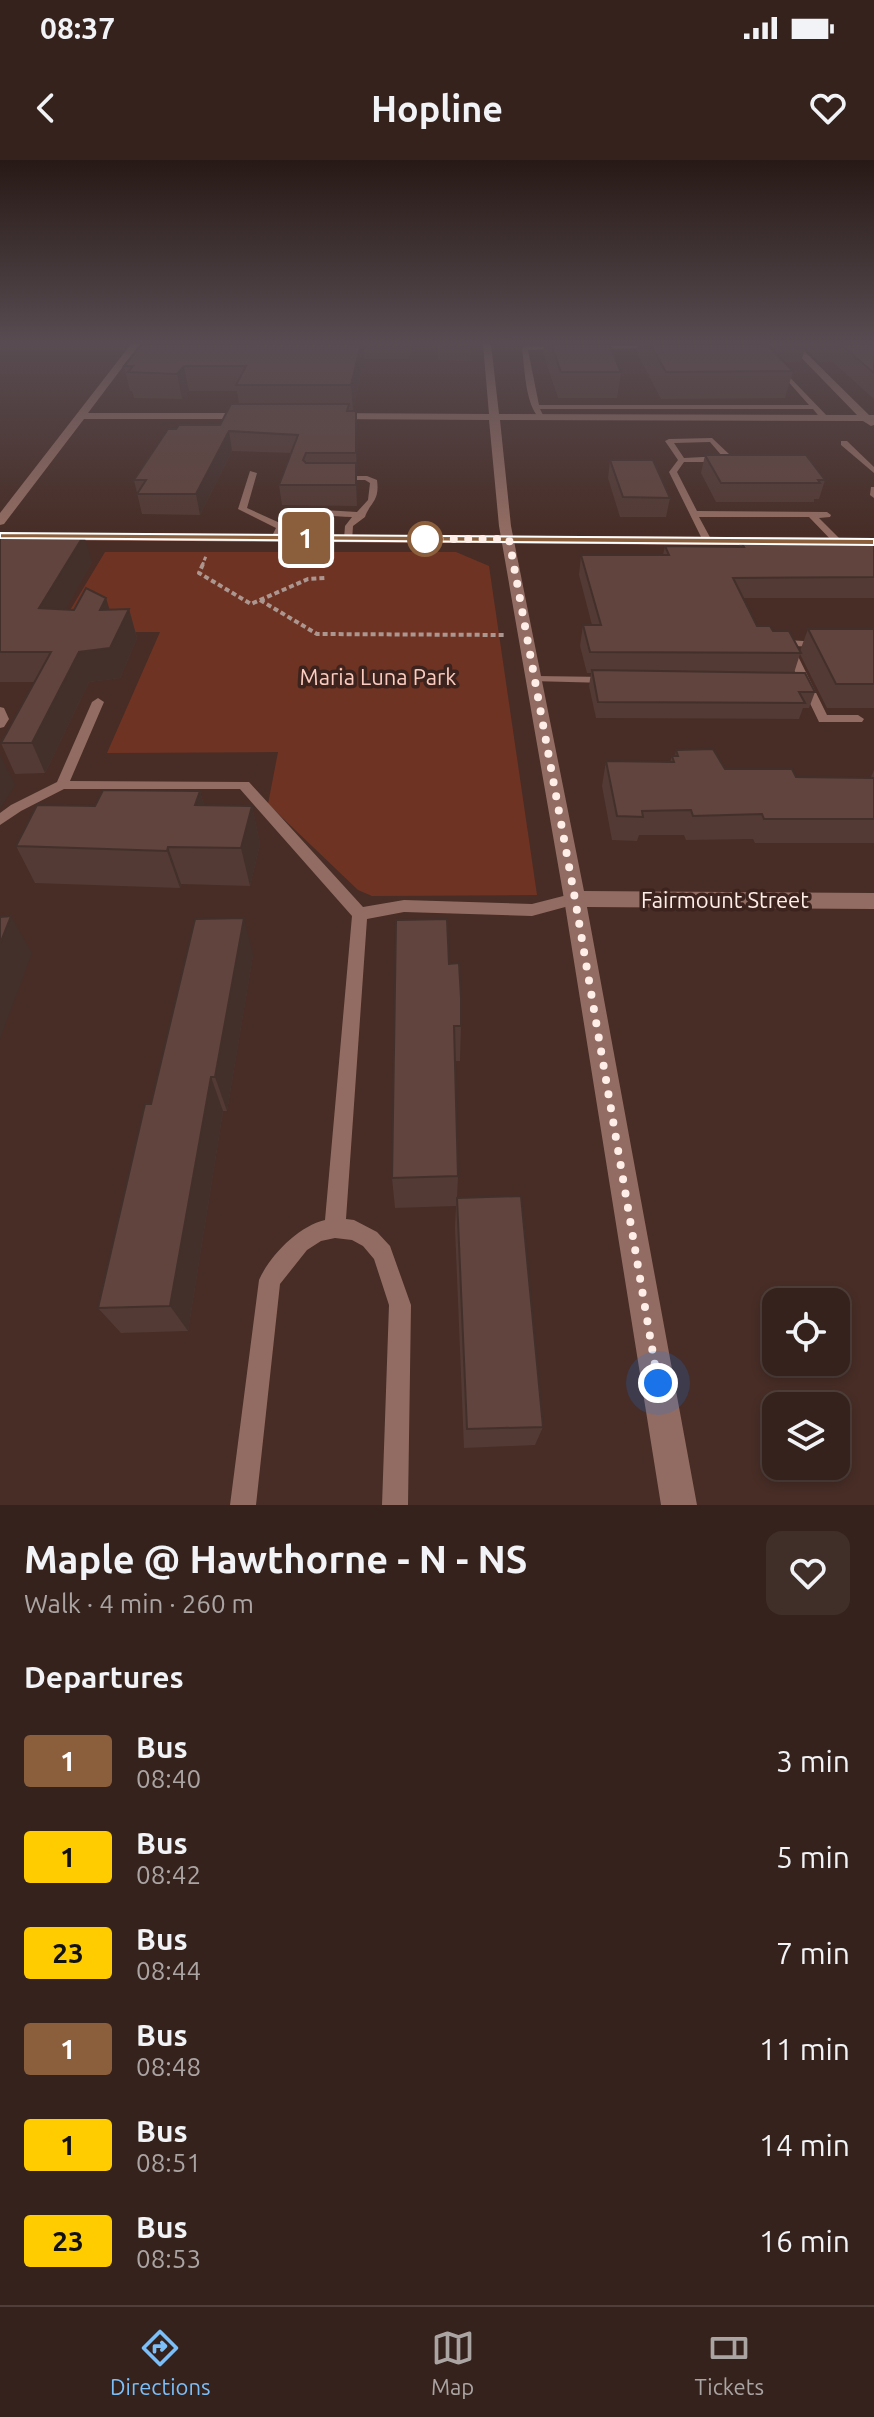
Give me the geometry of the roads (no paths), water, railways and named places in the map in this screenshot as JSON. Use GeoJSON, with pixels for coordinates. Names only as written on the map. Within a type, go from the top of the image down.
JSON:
{"type":"FeatureCollection","features":[{"type":"Feature","properties":{"kind":"main road"},"geometry":{"type":"LineString","coordinates":[[44,536],[277,532],[349,539],[874,542]]}},
{"type":"Feature","properties":{"kind":"street"},"geometry":{"type":"LineString","coordinates":[[0,521],[88,407]]}},
{"type":"Feature","properties":{"kind":"street"},"geometry":{"type":"LineString","coordinates":[[492,407],[509,539],[575,899],[679,1505]]}},
{"type":"Feature","properties":{"kind":"street"},"geometry":{"type":"LineString","coordinates":[[857,407],[872,421]]}},
{"type":"Feature","properties":{"kind":"street"},"geometry":{"type":"LineString","coordinates":[[324,416],[493,416],[538,412],[872,421]]}},
{"type":"Feature","properties":{"kind":"street"},"geometry":{"type":"LineString","coordinates":[[81,416],[260,416]]}},
{"type":"Feature","properties":{"kind":"street","name":"Fairmount Street"},"geometry":{"type":"LineString","coordinates":[[575,899],[874,901]]}},
{"type":"Feature","properties":{"kind":"lane"},"geometry":{"type":"LineString","coordinates":[[537,407],[538,412],[815,407],[825,418]]}},
{"type":"Feature","properties":{"kind":"lane"},"geometry":{"type":"LineString","coordinates":[[712,440],[727,457],[682,460],[669,441],[712,440]]}},
{"type":"Feature","properties":{"kind":"lane"},"geometry":{"type":"LineString","coordinates":[[844,443],[874,471]]}},
{"type":"Feature","properties":{"kind":"lane"},"geometry":{"type":"LineString","coordinates":[[682,460],[673,472],[707,541]]}},
{"type":"Feature","properties":{"kind":"lane"},"geometry":{"type":"LineString","coordinates":[[253,473],[242,509],[277,532],[290,518],[362,515]]}},
{"type":"Feature","properties":{"kind":"lane"},"geometry":{"type":"LineString","coordinates":[[325,478],[367,478],[374,482],[372,501],[349,526],[349,539]]}},
{"type":"Feature","properties":{"kind":"lane"},"geometry":{"type":"LineString","coordinates":[[693,514],[827,515]]}},
{"type":"Feature","properties":{"kind":"lane"},"geometry":{"type":"LineString","coordinates":[[811,515],[838,542]]}},
{"type":"Feature","properties":{"kind":"lane"},"geometry":{"type":"LineString","coordinates":[[817,644],[786,643],[823,719],[858,719]]}},
{"type":"Feature","properties":{"kind":"lane"},"geometry":{"type":"LineString","coordinates":[[535,679],[617,680]]}},
{"type":"Feature","properties":{"kind":"lane"},"geometry":{"type":"LineString","coordinates":[[789,682],[805,682]]}},
{"type":"Feature","properties":{"kind":"lane"},"geometry":{"type":"LineString","coordinates":[[62,785],[98,702]]}},
{"type":"Feature","properties":{"kind":"lane"},"geometry":{"type":"LineString","coordinates":[[0,711],[3,719],[0,724]]}},
{"type":"Feature","properties":{"kind":"lane"},"geometry":{"type":"LineString","coordinates":[[0,820],[16,808],[62,785],[244,785],[360,914],[335,1228]]}},
{"type":"Feature","properties":{"kind":"lane"},"geometry":{"type":"LineString","coordinates":[[360,914],[404,906],[532,910],[575,899]]}},
{"type":"Feature","properties":{"kind":"lane"},"geometry":{"type":"LineString","coordinates":[[243,1505],[270,1280],[300,1243],[317,1232],[335,1228],[354,1230],[370,1239],[383,1253],[400,1305],[395,1505]]}},
{"type":"Feature","properties":{"kind":"park label","name":"Maria Luna Park"},"geometry":{"type":"Point","coordinates":[378,676]}}]}
